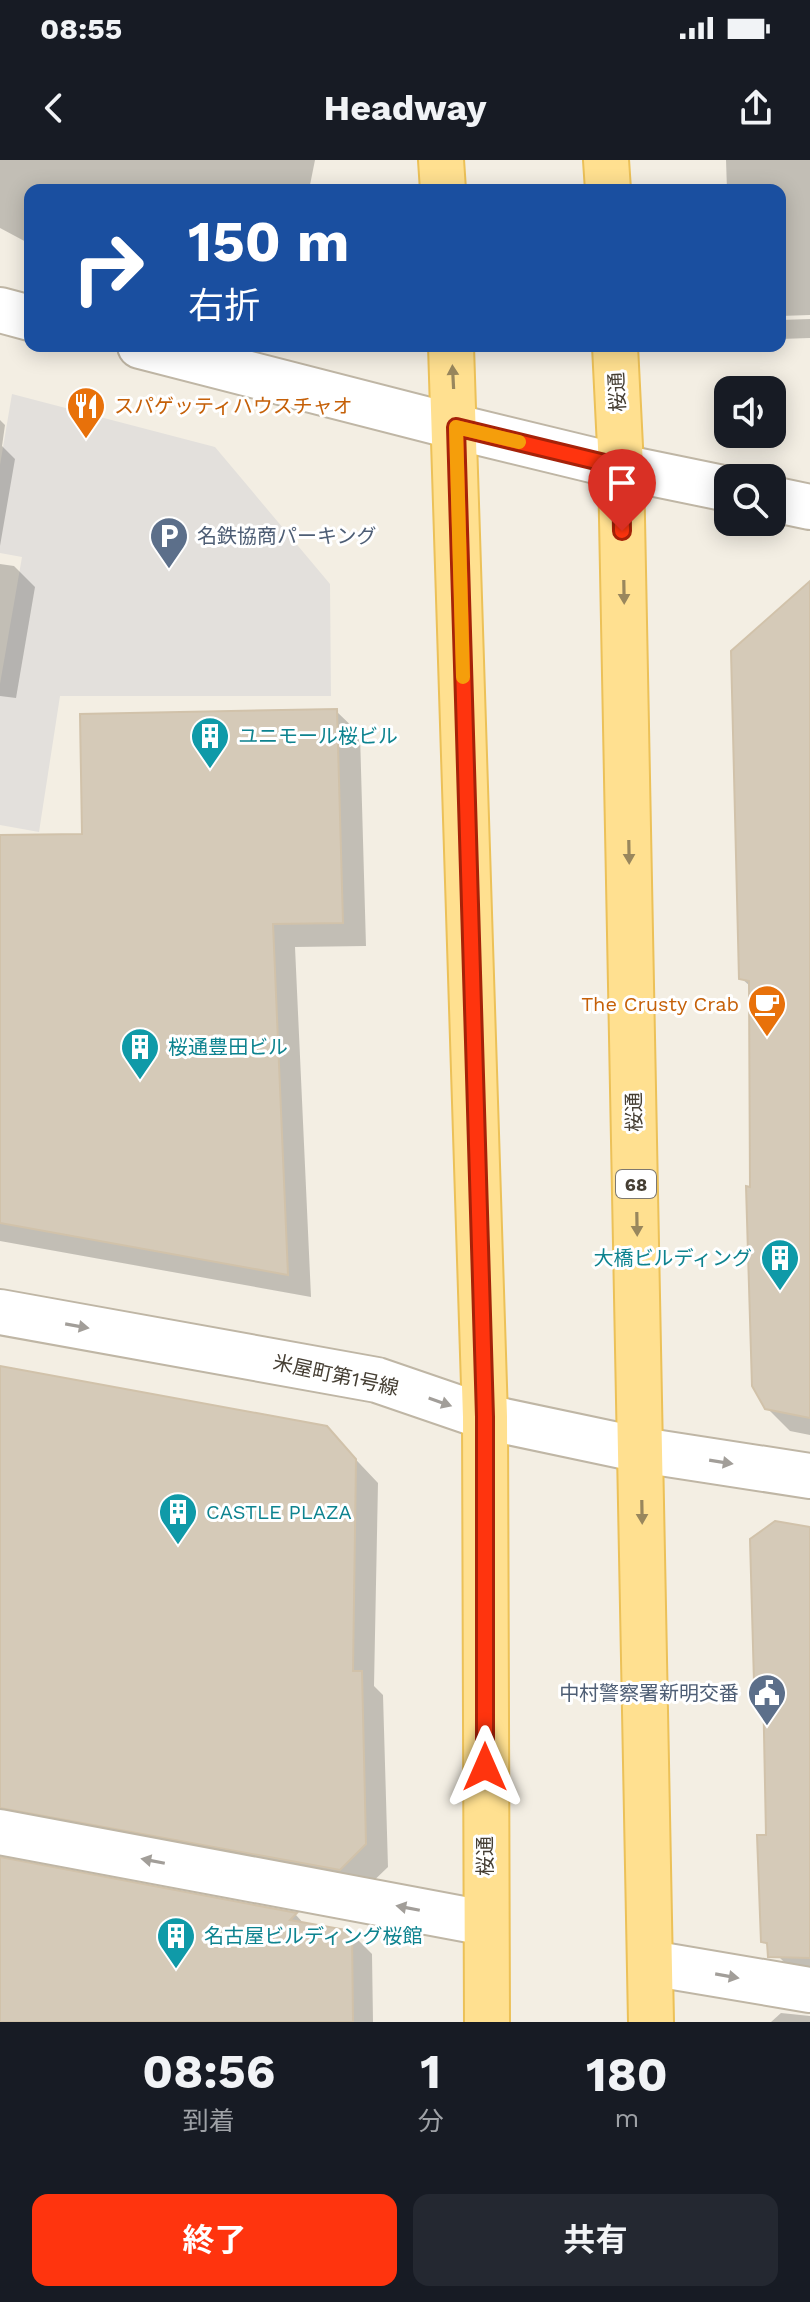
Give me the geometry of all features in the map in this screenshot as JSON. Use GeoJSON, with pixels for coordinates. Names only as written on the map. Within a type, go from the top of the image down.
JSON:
{"type":"FeatureCollection","features":[{"type":"Feature","properties":{"kind":"main road"},"geometry":{"type":"LineString","coordinates":[[441,160],[443,184]]}},
{"type":"Feature","properties":{"kind":"main road"},"geometry":{"type":"LineString","coordinates":[[606,160],[608,184]]}},
{"type":"Feature","properties":{"kind":"main road","name":"桜通"},"geometry":{"type":"LineString","coordinates":[[451,352],[485,1417],[487,2022]]}},
{"type":"Feature","properties":{"kind":"main road","name":"桜通"},"geometry":{"type":"LineString","coordinates":[[615,352],[621,467],[651,2022]]}},
{"type":"Feature","properties":{"kind":"street"},"geometry":{"type":"LineString","coordinates":[[0,310],[24,316]]}},
{"type":"Feature","properties":{"kind":"street"},"geometry":{"type":"LineString","coordinates":[[163,352],[456,427],[714,486]]}},
{"type":"Feature","properties":{"kind":"street"},"geometry":{"type":"LineString","coordinates":[[786,502],[810,507]]}},
{"type":"Feature","properties":{"kind":"street","name":"米屋町第1号線"},"geometry":{"type":"LineString","coordinates":[[0,1312],[377,1380],[485,1417],[641,1450],[810,1476]]}},
{"type":"Feature","properties":{"kind":"street"},"geometry":{"type":"LineString","coordinates":[[0,1832],[485,1923]]}},
{"type":"Feature","properties":{"kind":"street"},"geometry":{"type":"LineString","coordinates":[[650,1963],[810,1990]]}},
{"type":"Feature","properties":{"kind":"shaded area","name":"名鉄協商パーキング"},"geometry":{"type":"Polygon","coordinates":[[[12,394],[215,447],[330,584],[331,696],[60,696],[39,832],[0,825],[0,684],[22,557],[0,553],[0,465],[12,394]]]}},
{"type":"Feature","properties":{"kind":"building"},"geometry":{"type":"Polygon","coordinates":[[[810,581],[810,1418],[765,1409],[752,1386],[746,1186],[750,1187],[749,981],[739,979],[731,651],[810,581]]]}},
{"type":"Feature","properties":{"kind":"building"},"geometry":{"type":"Polygon","coordinates":[[[337,709],[343,923],[273,924],[288,1275],[0,1223],[0,835],[82,834],[80,714],[337,709]]]}},
{"type":"Feature","properties":{"kind":"building","name":"CASTLE PLAZA"},"geometry":{"type":"Polygon","coordinates":[[[0,1366],[327,1426],[356,1459],[353,1671],[362,1671],[366,1844],[340,1870],[0,1808],[0,1366]]]}},
{"type":"Feature","properties":{"kind":"building"},"geometry":{"type":"Polygon","coordinates":[[[775,1521],[810,1527],[810,1958],[768,1957],[767,1943],[761,1942],[757,1835],[766,1835],[763,1682],[754,1682],[750,1539],[775,1521]]]}},
{"type":"Feature","properties":{"kind":"building","name":"名古屋ビルディング桜館"},"geometry":{"type":"Polygon","coordinates":[[[0,1857],[297,1913],[290,1920],[352,1931],[353,2022],[0,2022],[0,1857]]]}},
{"type":"Feature","properties":{"kind":"slow traffic"},"geometry":{"type":"LineString","coordinates":[[463,677],[456,427],[519,442]]}},
{"type":"Feature","properties":{"kind":"place","name":"スパゲッティハウスチャオ"},"geometry":{"type":"Point","coordinates":[86,440]}},
{"type":"Feature","properties":{"kind":"place","name":"名鉄協商パーキング"},"geometry":{"type":"Point","coordinates":[169,570]}},
{"type":"Feature","properties":{"kind":"place","name":"ユニモール桜ビル"},"geometry":{"type":"Point","coordinates":[210,770]}},
{"type":"Feature","properties":{"kind":"place","name":"The Crusty Crab"},"geometry":{"type":"Point","coordinates":[767,1038]}},
{"type":"Feature","properties":{"kind":"place","name":"桜通豊田ビル"},"geometry":{"type":"Point","coordinates":[140,1081]}},
{"type":"Feature","properties":{"kind":"place","name":"大橋ビルディング"},"geometry":{"type":"Point","coordinates":[780,1292]}},
{"type":"Feature","properties":{"kind":"place","name":"CASTLE PLAZA"},"geometry":{"type":"Point","coordinates":[178,1546]}},
{"type":"Feature","properties":{"kind":"place","name":"中村警察署新明交番"},"geometry":{"type":"Point","coordinates":[767,1727]}},
{"type":"Feature","properties":{"kind":"place","name":"名古屋ビルディング桜館"},"geometry":{"type":"Point","coordinates":[176,1970]}},
{"type":"Feature","properties":{"kind":"route"},"geometry":{"type":"LineString","coordinates":[[485,1767],[485,1417],[456,427],[621,467],[622,531]]}}]}
